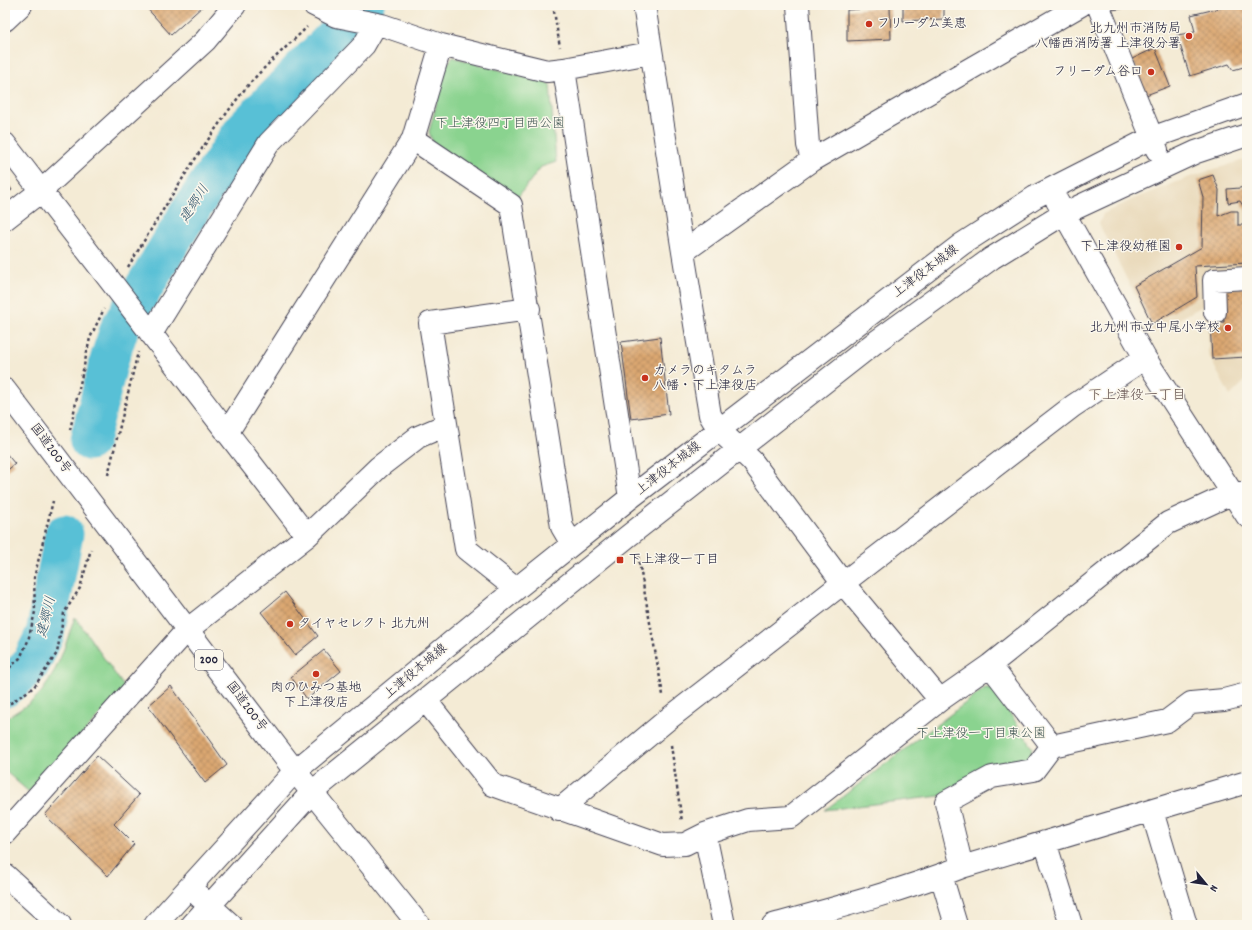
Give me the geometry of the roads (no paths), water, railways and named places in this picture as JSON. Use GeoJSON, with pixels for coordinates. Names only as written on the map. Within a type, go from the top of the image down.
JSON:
{"type":"FeatureCollection","features":[{"type":"Feature","properties":{"kind":"main road"},"geometry":{"type":"LineString","coordinates":[[5,20],[21,5]]}},
{"type":"Feature","properties":{"kind":"main road"},"geometry":{"type":"LineString","coordinates":[[5,218],[40,191],[205,41],[235,5]]}},
{"type":"Feature","properties":{"kind":"main road"},"geometry":{"type":"LineString","coordinates":[[644,5],[650,53],[710,415],[719,430],[740,448],[752,461],[843,583],[940,700]]}},
{"type":"Feature","properties":{"kind":"main road"},"geometry":{"type":"LineString","coordinates":[[798,5],[808,145],[812,160]]}},
{"type":"Feature","properties":{"kind":"main road"},"geometry":{"type":"LineString","coordinates":[[683,252],[812,160],[1081,5]]}},
{"type":"Feature","properties":{"kind":"main road"},"geometry":{"type":"LineString","coordinates":[[1098,5],[1151,138],[1164,166]]}},
{"type":"Feature","properties":{"kind":"main road"},"geometry":{"type":"LineString","coordinates":[[324,11],[371,23],[441,45],[547,71],[650,53]]}},
{"type":"Feature","properties":{"kind":"main road"},"geometry":{"type":"LineString","coordinates":[[148,329],[269,143],[364,45],[371,23]]}},
{"type":"Feature","properties":{"kind":"main road"},"geometry":{"type":"LineString","coordinates":[[227,433],[413,139],[441,45]]}},
{"type":"Feature","properties":{"kind":"main road"},"geometry":{"type":"LineString","coordinates":[[564,69],[630,498]]}},
{"type":"Feature","properties":{"kind":"main road","name":"上津役本城線"},"geometry":{"type":"LineString","coordinates":[[155,925],[294,771],[630,498],[957,249],[1034,197],[1151,138],[1247,104]]}},
{"type":"Feature","properties":{"kind":"main road","name":"上津役本城線"},"geometry":{"type":"LineString","coordinates":[[192,925],[312,792],[740,448],[873,344],[992,258],[1065,213],[1196,152],[1247,135]]}},
{"type":"Feature","properties":{"kind":"main road"},"geometry":{"type":"LineString","coordinates":[[413,139],[511,205],[529,309],[562,527],[572,544]]}},
{"type":"Feature","properties":{"kind":"main road"},"geometry":{"type":"LineString","coordinates":[[5,144],[307,536]]}},
{"type":"Feature","properties":{"kind":"main road"},"geometry":{"type":"LineString","coordinates":[[1051,189],[1145,358],[1240,493],[1247,516]]}},
{"type":"Feature","properties":{"kind":"main road"},"geometry":{"type":"LineString","coordinates":[[1215,312],[1214,280],[1247,278]]}},
{"type":"Feature","properties":{"kind":"main road"},"geometry":{"type":"LineString","coordinates":[[516,590],[466,549],[430,323],[529,309]]}},
{"type":"Feature","properties":{"kind":"main road"},"geometry":{"type":"LineString","coordinates":[[559,810],[667,720],[843,583],[1073,406],[1145,358]]}},
{"type":"Feature","properties":{"kind":"main road","name":"国道200号"},"geometry":{"type":"LineString","coordinates":[[5,390],[294,771],[419,925]]}},
{"type":"Feature","properties":{"kind":"main road"},"geometry":{"type":"LineString","coordinates":[[5,833],[187,630],[307,536],[379,467],[418,437],[446,425]]}},
{"type":"Feature","properties":{"kind":"main road"},"geometry":{"type":"LineString","coordinates":[[426,701],[493,785],[559,810],[663,845],[685,844],[705,834],[748,820],[791,817],[940,700],[990,665],[1168,523],[1240,493]]}},
{"type":"Feature","properties":{"kind":"main road"},"geometry":{"type":"LineString","coordinates":[[990,665],[1052,746]]}},
{"type":"Feature","properties":{"kind":"main road"},"geometry":{"type":"LineString","coordinates":[[962,867],[946,802],[992,777],[1034,770],[1052,746],[1167,721],[1191,703],[1224,700],[1247,694]]}},
{"type":"Feature","properties":{"kind":"main road"},"geometry":{"type":"LineString","coordinates":[[773,925],[835,917],[962,867],[1247,782]]}},
{"type":"Feature","properties":{"kind":"main road"},"geometry":{"type":"LineString","coordinates":[[1152,811],[1186,925]]}},
{"type":"Feature","properties":{"kind":"main road"},"geometry":{"type":"LineString","coordinates":[[705,834],[724,925]]}},
{"type":"Feature","properties":{"kind":"main road"},"geometry":{"type":"LineString","coordinates":[[1045,842],[1071,925]]}},
{"type":"Feature","properties":{"kind":"main road"},"geometry":{"type":"LineString","coordinates":[[5,875],[60,925]]}},
{"type":"Feature","properties":{"kind":"main road"},"geometry":{"type":"LineString","coordinates":[[941,875],[956,925]]}},
{"type":"Feature","properties":{"kind":"main road"},"geometry":{"type":"LineString","coordinates":[[189,887],[231,925]]}},
{"type":"Feature","properties":{"kind":"water"},"geometry":{"type":"Polygon","coordinates":[[[354,5],[375,5],[367,13],[351,8],[354,5]]]}},
{"type":"Feature","properties":{"kind":"waterway","name":"建郷川"},"geometry":{"type":"LineString","coordinates":[[89,441],[110,357],[120,327],[185,219],[244,129],[365,5]]}},
{"type":"Feature","properties":{"kind":"waterway","name":"建郷川"},"geometry":{"type":"LineString","coordinates":[[5,688],[30,665],[45,634],[64,534]]}},
{"type":"Feature","properties":{"kind":"place","name":"フリーダム美恵"},"geometry":{"type":"Point","coordinates":[869,24]}},
{"type":"Feature","properties":{"kind":"place","name":"北九州市消防局 八幡西消防署 上津役分署"},"geometry":{"type":"Point","coordinates":[1189,36]}},
{"type":"Feature","properties":{"kind":"place","name":"フリーダム谷口"},"geometry":{"type":"Point","coordinates":[1151,72]}},
{"type":"Feature","properties":{"kind":"place","name":"下上津役幼稚園"},"geometry":{"type":"Point","coordinates":[1179,247]}},
{"type":"Feature","properties":{"kind":"place","name":"北九州市立中尾小学校"},"geometry":{"type":"Point","coordinates":[1228,328]}},
{"type":"Feature","properties":{"kind":"place","name":"カメラのキタムラ 八幡・下上津役店"},"geometry":{"type":"Point","coordinates":[645,378]}},
{"type":"Feature","properties":{"kind":"place","name":"下上津役一丁目"},"geometry":{"type":"Point","coordinates":[620,560]}},
{"type":"Feature","properties":{"kind":"place","name":"タイヤセレクト 北九州"},"geometry":{"type":"Point","coordinates":[290,624]}},
{"type":"Feature","properties":{"kind":"place","name":"肉のひみつ基地 下上津役店"},"geometry":{"type":"Point","coordinates":[316,674]}},
{"type":"Feature","properties":{"kind":"district","name":"下上津役一丁目"},"geometry":{"type":"Point","coordinates":[1137,396]}},
{"type":"Feature","properties":{"kind":"park label","name":"下上津役四丁目西公園"},"geometry":{"type":"Point","coordinates":[500,124]}},
{"type":"Feature","properties":{"kind":"park label","name":"下上津役一丁目東公園"},"geometry":{"type":"Point","coordinates":[981,734]}}]}
